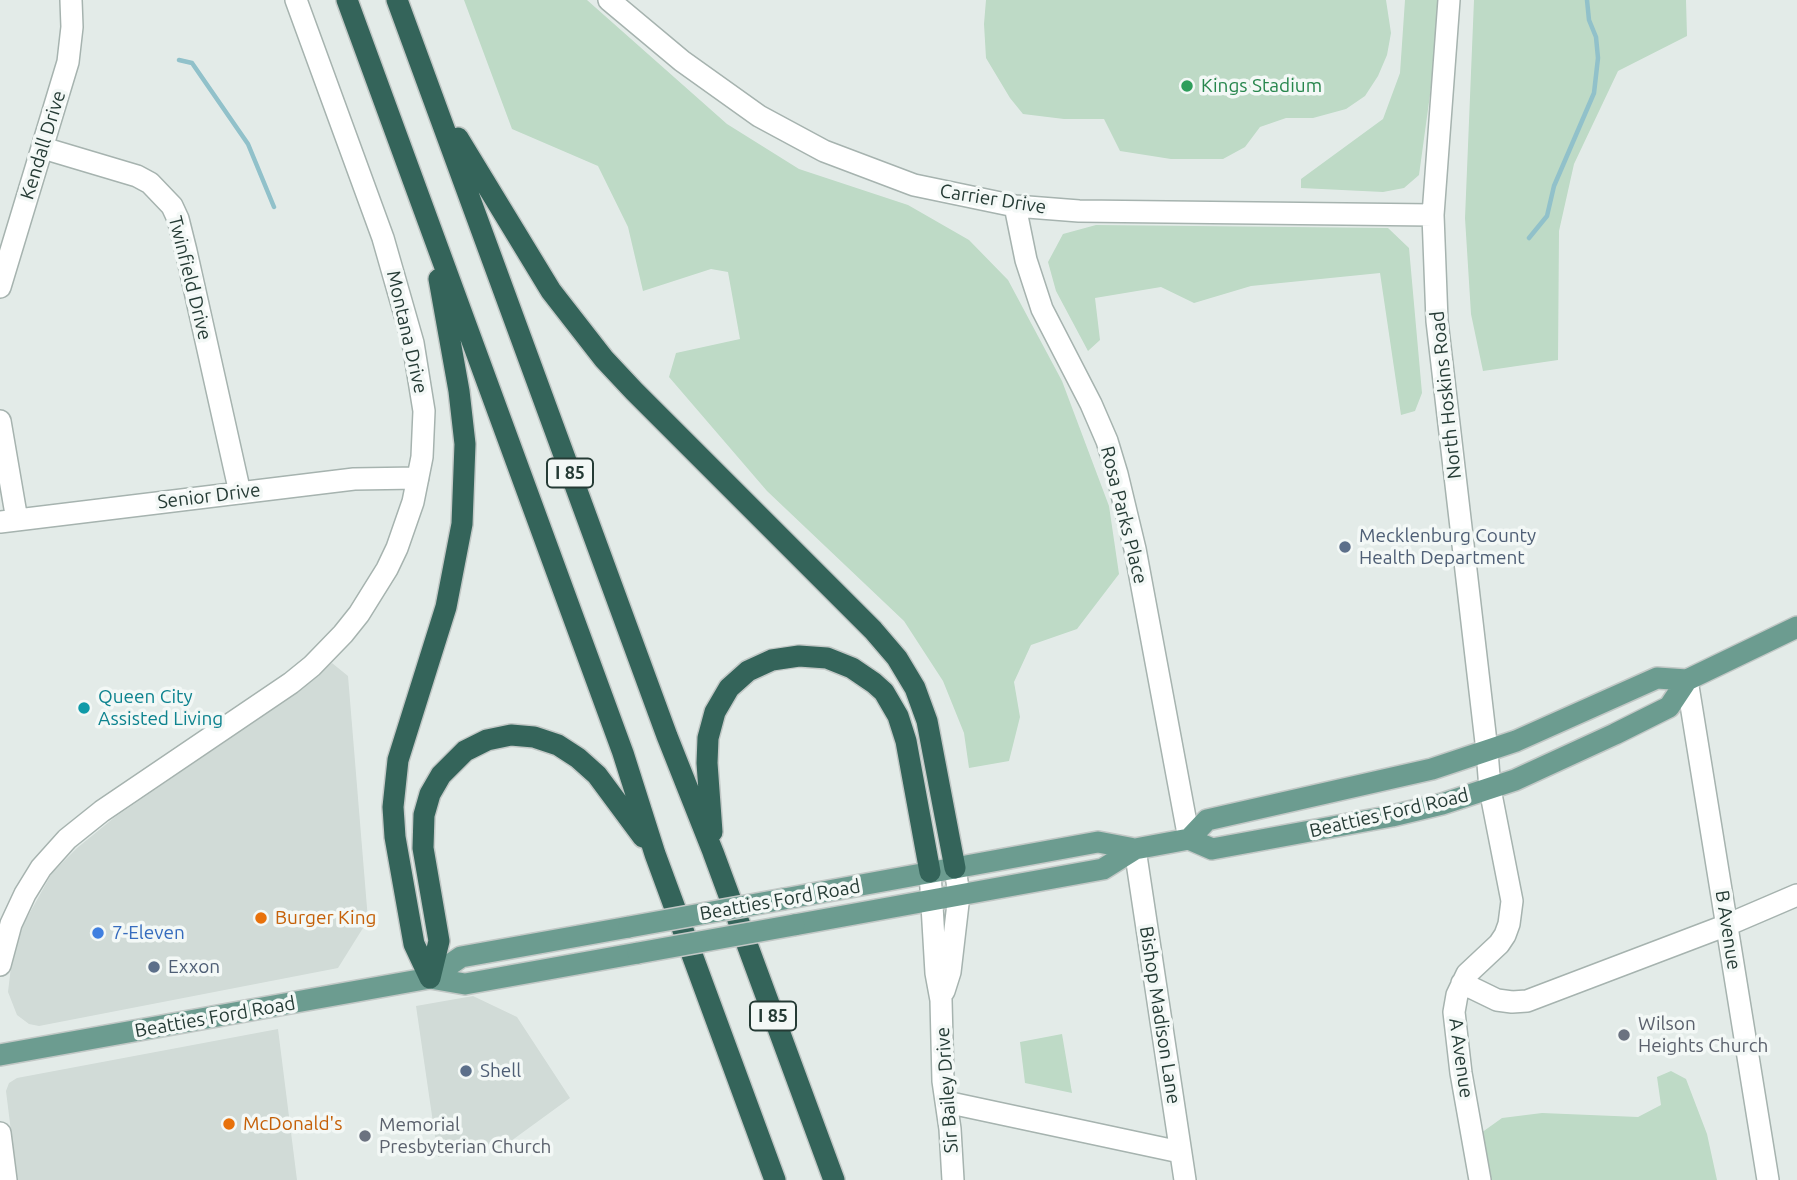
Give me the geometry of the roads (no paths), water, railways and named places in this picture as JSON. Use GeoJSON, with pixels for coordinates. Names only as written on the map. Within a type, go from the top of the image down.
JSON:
{"type":"FeatureCollection","features":[{"type":"Feature","properties":{"kind":"highway","name":"I 85"},"geometry":{"type":"LineString","coordinates":[[347,0],[775,1180]]}},
{"type":"Feature","properties":{"kind":"highway","name":"I 85"},"geometry":{"type":"LineString","coordinates":[[397,0],[667,736],[713,852],[834,1180]]}},
{"type":"Feature","properties":{"kind":"highway"},"geometry":{"type":"LineString","coordinates":[[431,92],[529,257],[559,302],[604,359],[873,630],[897,658],[915,688],[927,721],[955,868]]}},
{"type":"Feature","properties":{"kind":"highway"},"geometry":{"type":"LineString","coordinates":[[429,225],[462,416],[465,497],[453,579],[398,760],[393,807],[395,837],[414,944],[430,978]]}},
{"type":"Feature","properties":{"kind":"highway"},"geometry":{"type":"LineString","coordinates":[[713,852],[706,751],[710,725],[721,700],[738,679],[760,664],[785,657],[814,657],[840,662],[863,675],[884,692],[898,716],[906,741],[930,872]]}},
{"type":"Feature","properties":{"kind":"highway"},"geometry":{"type":"LineString","coordinates":[[430,978],[439,941],[423,848],[424,815],[430,794],[441,775],[456,758],[476,746],[499,737],[523,735],[546,740],[569,751],[588,766],[605,785],[655,854]]}},
{"type":"Feature","properties":{"kind":"main road","name":"Beatties Ford Road"},"geometry":{"type":"LineString","coordinates":[[1189,839],[1207,820],[1409,775],[1487,751],[1559,723],[1657,678],[1687,680],[1797,627]]}},
{"type":"Feature","properties":{"kind":"main road","name":"Beatties Ford Road"},"geometry":{"type":"LineString","coordinates":[[430,978],[461,957],[1098,842],[1135,849],[1189,839],[1212,849],[1392,816],[1490,789],[1547,766],[1669,707],[1687,680]]}},
{"type":"Feature","properties":{"kind":"main road","name":"Beatties Ford Road"},"geometry":{"type":"LineString","coordinates":[[0,1055],[430,978],[465,984],[1103,869],[1135,849]]}},
{"type":"Feature","properties":{"kind":"street","name":"Kendall Drive"},"geometry":{"type":"LineString","coordinates":[[0,287],[68,62],[72,27],[71,0]]}},
{"type":"Feature","properties":{"kind":"street","name":"Montana Drive"},"geometry":{"type":"LineString","coordinates":[[0,965],[6,940],[22,901],[41,867],[67,839],[102,811],[291,683],[328,651],[374,591],[397,548],[413,502],[424,433],[423,400],[407,317],[370,200],[296,0]]}},
{"type":"Feature","properties":{"kind":"street","name":"Carrier Drive"},"geometry":{"type":"LineString","coordinates":[[609,0],[724,92],[792,135],[893,178],[951,194],[1015,206],[1079,211],[1433,215]]}},
{"type":"Feature","properties":{"kind":"street","name":"North Hoskins Road"},"geometry":{"type":"LineString","coordinates":[[1449,0],[1433,215],[1441,362],[1490,789]]}},
{"type":"Feature","properties":{"kind":"street","name":"Twinfield Drive"},"geometry":{"type":"LineString","coordinates":[[43,148],[137,176],[150,183],[172,206],[186,251],[240,493]]}},
{"type":"Feature","properties":{"kind":"street","name":"Rosa Parks Place"},"geometry":{"type":"LineString","coordinates":[[1015,206],[1026,260],[1042,309],[1091,404],[1117,474],[1135,549],[1189,839]]}},
{"type":"Feature","properties":{"kind":"street"},"geometry":{"type":"LineString","coordinates":[[0,421],[8,521]]}},
{"type":"Feature","properties":{"kind":"street","name":"Senior Drive"},"geometry":{"type":"LineString","coordinates":[[8,521],[373,477],[418,478]]}},
{"type":"Feature","properties":{"kind":"street","name":"B Avenue"},"geometry":{"type":"LineString","coordinates":[[1687,680],[1768,1180]]}},
{"type":"Feature","properties":{"kind":"street","name":"A Avenue"},"geometry":{"type":"LineString","coordinates":[[1480,1180],[1454,1020],[1457,995],[1462,982],[1475,965],[1499,944],[1509,924],[1511,913],[1510,889],[1490,789]]}},
{"type":"Feature","properties":{"kind":"street","name":"Bishop Madison Lane"},"geometry":{"type":"LineString","coordinates":[[1135,849],[1185,1180]]}},
{"type":"Feature","properties":{"kind":"street","name":"Sir Bailey Drive"},"geometry":{"type":"LineString","coordinates":[[942,1000],[950,972],[959,895],[955,868]]}},
{"type":"Feature","properties":{"kind":"street","name":"Sir Bailey Drive"},"geometry":{"type":"LineString","coordinates":[[930,872],[936,973],[942,1000],[943,1081],[953,1180]]}},
{"type":"Feature","properties":{"kind":"street"},"geometry":{"type":"LineString","coordinates":[[1462,982],[1497,1000],[1527,1001],[1727,925],[1797,895]]}},
{"type":"Feature","properties":{"kind":"street"},"geometry":{"type":"LineString","coordinates":[[946,1102],[1181,1152]]}},
{"type":"Feature","properties":{"kind":"street"},"geometry":{"type":"LineString","coordinates":[[0,1133],[6,1180]]}},
{"type":"Feature","properties":{"kind":"waterway"},"geometry":{"type":"LineString","coordinates":[[1529,238],[1547,216],[1554,186],[1594,93],[1598,58],[1587,0]]}},
{"type":"Feature","properties":{"kind":"waterway"},"geometry":{"type":"LineString","coordinates":[[179,60],[192,63],[248,144],[274,207]]}},
{"type":"Feature","properties":{"kind":"place","name":"Kings Stadium"},"geometry":{"type":"Point","coordinates":[1187,86]}},
{"type":"Feature","properties":{"kind":"place","name":"Mecklenburg County Health Department"},"geometry":{"type":"Point","coordinates":[1345,547]}},
{"type":"Feature","properties":{"kind":"place","name":"Queen City Assisted Living"},"geometry":{"type":"Point","coordinates":[84,708]}},
{"type":"Feature","properties":{"kind":"place","name":"Burger King"},"geometry":{"type":"Point","coordinates":[261,918]}},
{"type":"Feature","properties":{"kind":"place","name":"7-Eleven"},"geometry":{"type":"Point","coordinates":[98,933]}},
{"type":"Feature","properties":{"kind":"place","name":"Exxon"},"geometry":{"type":"Point","coordinates":[154,967]}},
{"type":"Feature","properties":{"kind":"place","name":"Wilson Heights Church"},"geometry":{"type":"Point","coordinates":[1624,1035]}},
{"type":"Feature","properties":{"kind":"place","name":"Shell"},"geometry":{"type":"Point","coordinates":[466,1071]}},
{"type":"Feature","properties":{"kind":"place","name":"McDonald's"},"geometry":{"type":"Point","coordinates":[229,1124]}},
{"type":"Feature","properties":{"kind":"place","name":"Memorial Presbyterian Church"},"geometry":{"type":"Point","coordinates":[365,1136]}}]}
